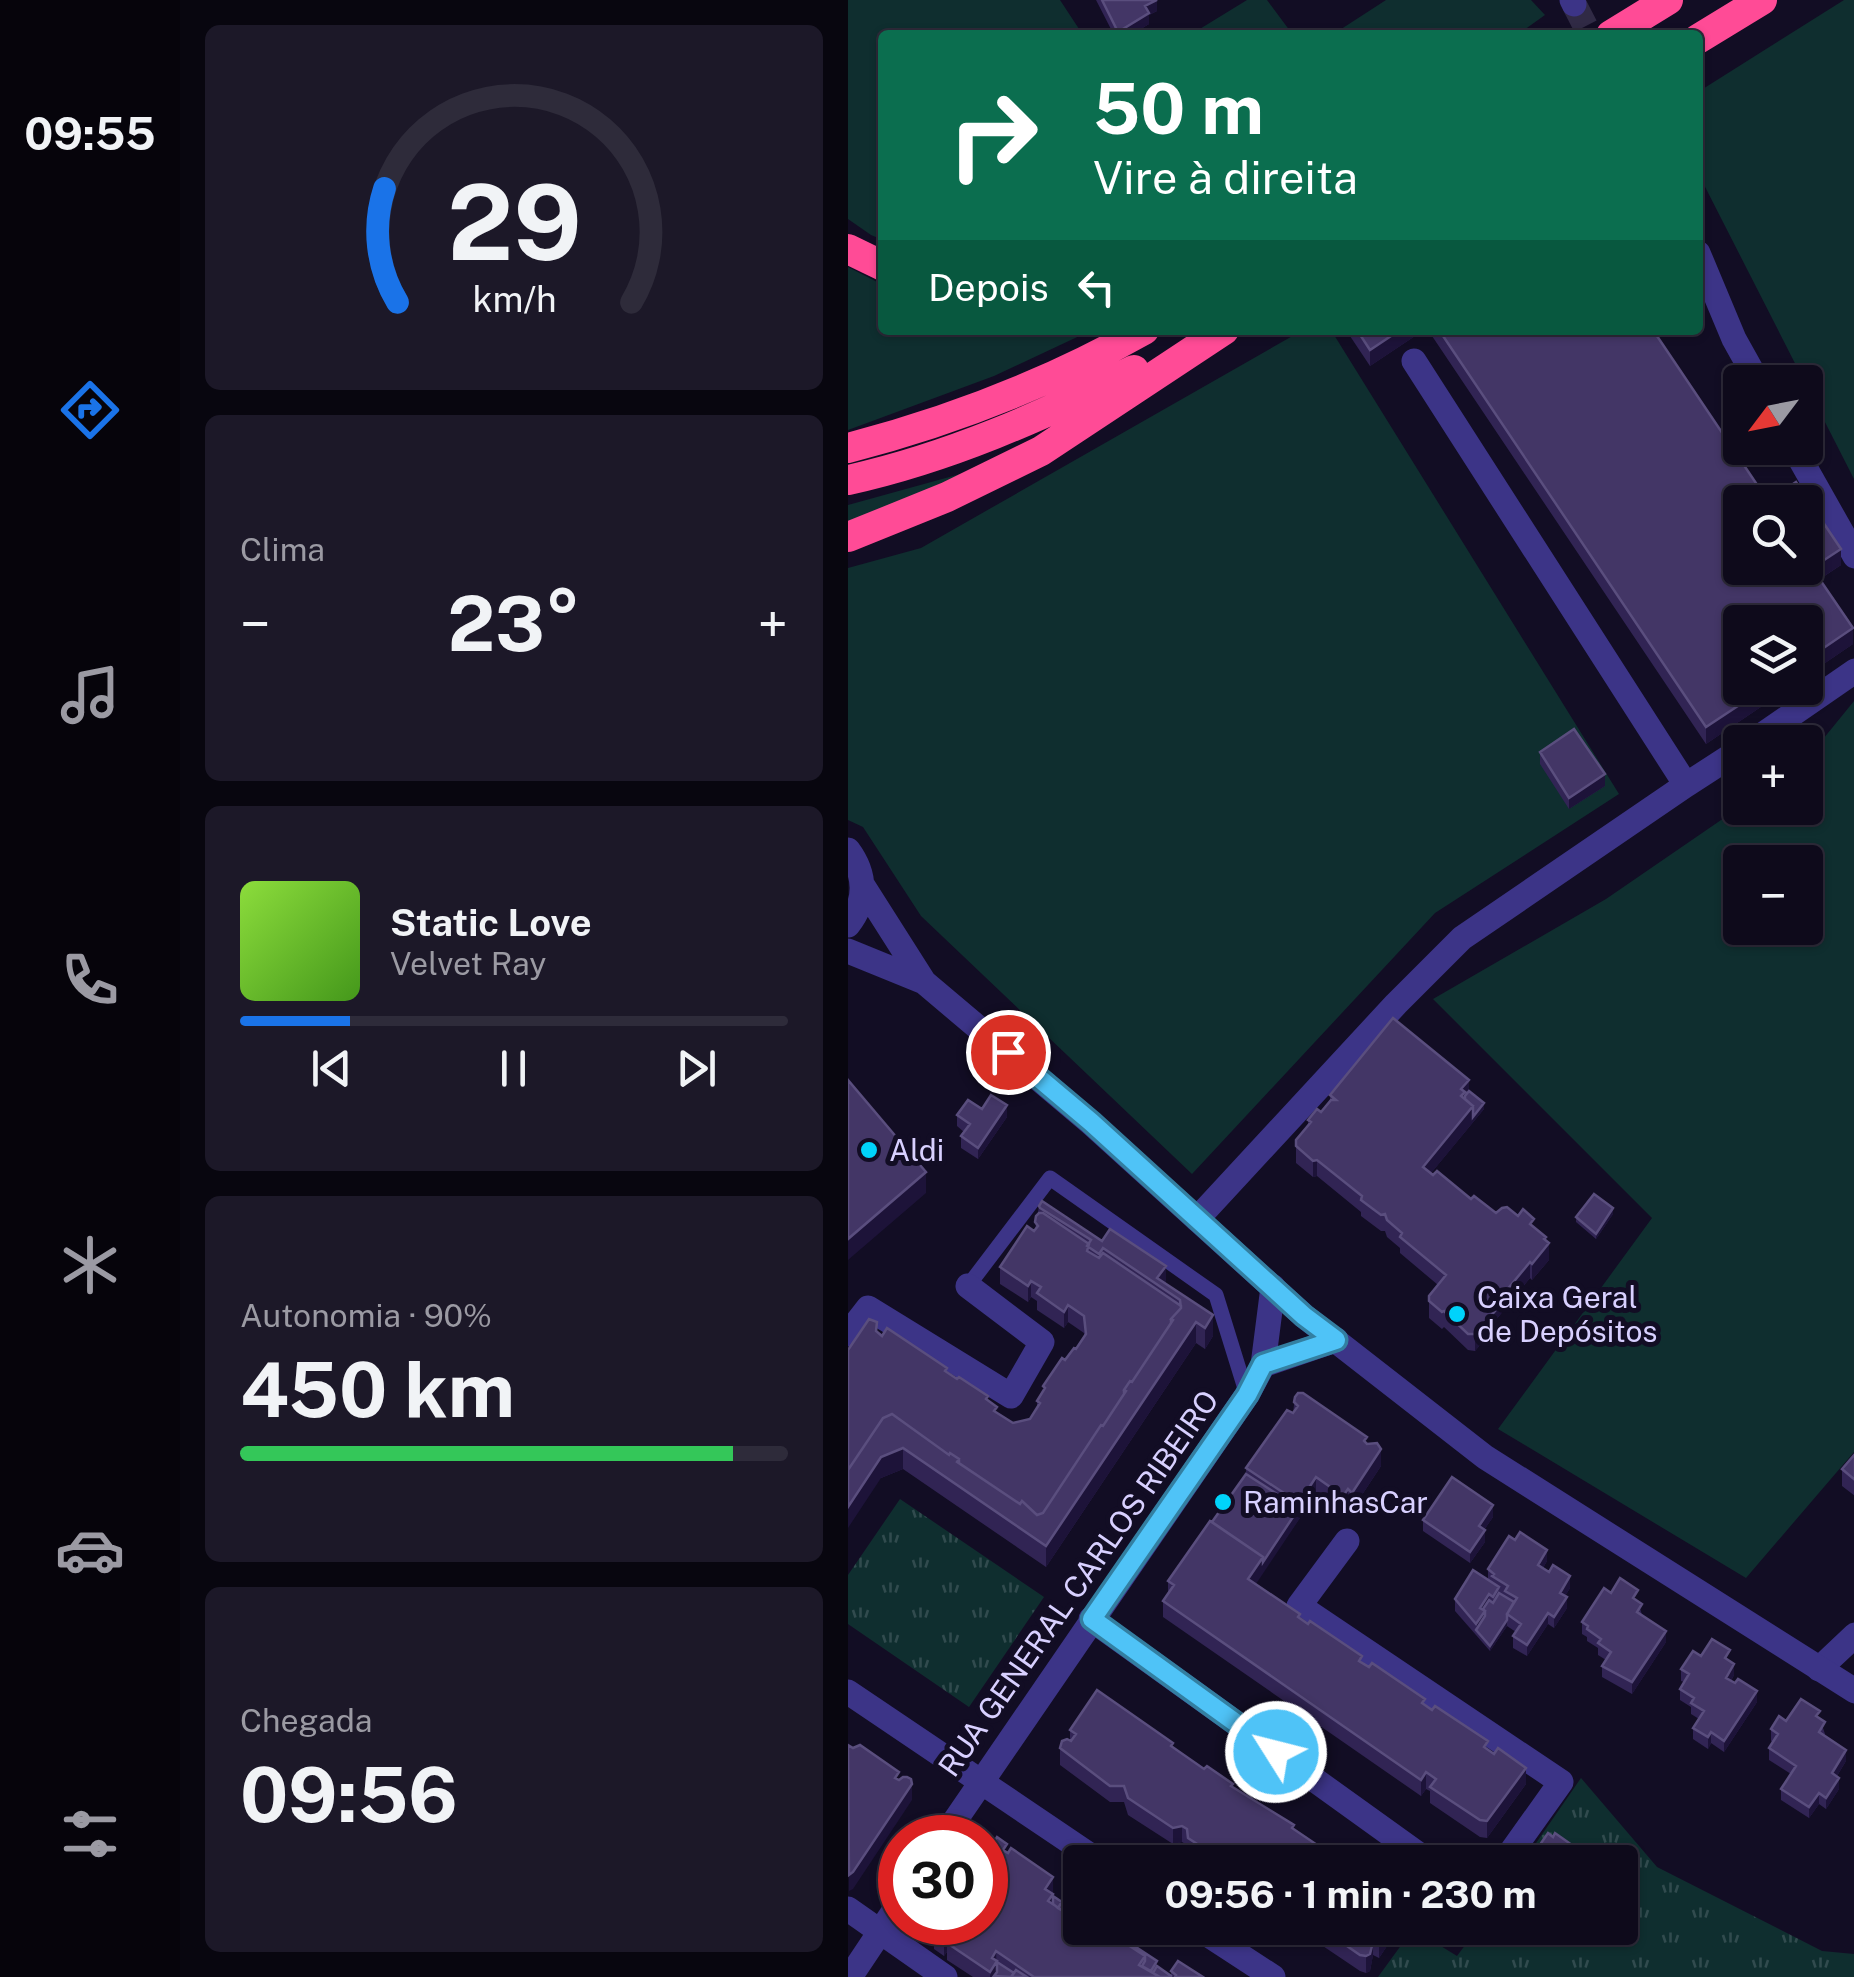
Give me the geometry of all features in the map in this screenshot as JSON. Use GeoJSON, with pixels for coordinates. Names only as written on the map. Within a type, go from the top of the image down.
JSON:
{"type":"FeatureCollection","features":[{"type":"Feature","properties":{"kind":"highway"},"geometry":{"type":"LineString","coordinates":[[1619,30],[1668,0]]}},
{"type":"Feature","properties":{"kind":"highway"},"geometry":{"type":"LineString","coordinates":[[1703,37],[1762,0]]}},
{"type":"Feature","properties":{"kind":"highway"},"geometry":{"type":"LineString","coordinates":[[848,249],[878,264]]}},
{"type":"Feature","properties":{"kind":"highway"},"geometry":{"type":"LineString","coordinates":[[848,448],[944,421],[1002,399],[1134,335]]}},
{"type":"Feature","properties":{"kind":"highway"},"geometry":{"type":"LineString","coordinates":[[848,480],[904,465],[1008,428],[1064,405],[1206,335]]}},
{"type":"Feature","properties":{"kind":"highway"},"geometry":{"type":"LineString","coordinates":[[848,536],[1041,452],[1216,335]]}},
{"type":"Feature","properties":{"kind":"street"},"geometry":{"type":"LineString","coordinates":[[1703,266],[1749,365]]}},
{"type":"Feature","properties":{"kind":"street"},"geometry":{"type":"LineString","coordinates":[[1414,361],[1686,785]]}},
{"type":"Feature","properties":{"kind":"street"},"geometry":{"type":"LineString","coordinates":[[1803,465],[1854,556]]}},
{"type":"Feature","properties":{"kind":"street"},"geometry":{"type":"LineString","coordinates":[[1776,725],[1854,671]]}},
{"type":"Feature","properties":{"kind":"street"},"geometry":{"type":"LineString","coordinates":[[1197,1219],[1462,938],[1723,761]]}},
{"type":"Feature","properties":{"kind":"street"},"geometry":{"type":"LineString","coordinates":[[848,850],[859,868],[863,886],[924,982],[1091,1122],[1336,1340],[1485,1457],[1854,1691]]}},
{"type":"Feature","properties":{"kind":"street"},"geometry":{"type":"LineString","coordinates":[[848,925],[860,904],[863,886]]}},
{"type":"Feature","properties":{"kind":"street"},"geometry":{"type":"LineString","coordinates":[[848,951],[924,982]]}},
{"type":"Feature","properties":{"kind":"street"},"geometry":{"type":"LineString","coordinates":[[848,1334],[868,1308],[1011,1396],[1042,1342],[968,1286]]}},
{"type":"Feature","properties":{"kind":"street","name":"RUA GENERAL CARLOS RIBEIRO"},"geometry":{"type":"LineString","coordinates":[[958,1815],[1247,1395],[1263,1364],[1273,1287]]}},
{"type":"Feature","properties":{"kind":"street"},"geometry":{"type":"LineString","coordinates":[[1263,1364],[1336,1340]]}},
{"type":"Feature","properties":{"kind":"street"},"geometry":{"type":"LineString","coordinates":[[1346,1540],[1299,1606],[1561,1782],[1516,1845]]}},
{"type":"Feature","properties":{"kind":"street"},"geometry":{"type":"LineString","coordinates":[[1092,1619],[1405,1845]]}},
{"type":"Feature","properties":{"kind":"street"},"geometry":{"type":"LineString","coordinates":[[1819,1669],[1854,1635]]}},
{"type":"Feature","properties":{"kind":"street"},"geometry":{"type":"LineString","coordinates":[[848,1692],[1074,1845]]}},
{"type":"Feature","properties":{"kind":"street"},"geometry":{"type":"LineString","coordinates":[[848,1909],[878,1929]]}},
{"type":"Feature","properties":{"kind":"street"},"geometry":{"type":"LineString","coordinates":[[850,1977],[878,1935]]}},
{"type":"Feature","properties":{"kind":"street"},"geometry":{"type":"LineString","coordinates":[[900,1945],[945,1977]]}},
{"type":"Feature","properties":{"kind":"street"},"geometry":{"type":"LineString","coordinates":[[1224,1945],[1272,1977]]}},
{"type":"Feature","properties":{"kind":"lane"},"geometry":{"type":"LineString","coordinates":[[968,1286],[1050,1178],[1216,1295],[1247,1395]]}},
{"type":"Feature","properties":{"kind":"green space"},"geometry":{"type":"Polygon","coordinates":[[[848,0],[1060,0],[1080,30],[878,30],[878,238],[848,219],[848,0]]]}},
{"type":"Feature","properties":{"kind":"green space"},"geometry":{"type":"Polygon","coordinates":[[[1247,0],[1267,0],[1289,30],[1198,30],[1247,0]]]}},
{"type":"Feature","properties":{"kind":"green space"},"geometry":{"type":"Polygon","coordinates":[[[1386,0],[1531,0],[1545,15],[1524,30],[1340,30],[1386,0]]]}},
{"type":"Feature","properties":{"kind":"green space"},"geometry":{"type":"Polygon","coordinates":[[[1844,0],[1855,0],[1854,479],[1823,418],[1823,365],[1796,365],[1703,183],[1703,89],[1844,0]]]}},
{"type":"Feature","properties":{"kind":"green space"},"geometry":{"type":"Polygon","coordinates":[[[848,267],[878,282],[878,335],[1081,335],[994,376],[848,430],[848,267]]]}},
{"type":"Feature","properties":{"kind":"green space"},"geometry":{"type":"Polygon","coordinates":[[[1294,335],[1334,335],[1619,794],[1435,913],[1192,1174],[921,916],[863,827],[848,820],[848,568],[921,548],[1294,335]]]}},
{"type":"Feature","properties":{"kind":"green space"},"geometry":{"type":"Polygon","coordinates":[[[971,471],[848,528],[848,505],[971,471]]]}},
{"type":"Feature","properties":{"kind":"green space"},"geometry":{"type":"Polygon","coordinates":[[[1854,701],[1854,1452],[1746,1578],[1498,1429],[1652,1218],[1433,999],[1606,899],[1723,819],[1723,825],[1823,825],[1823,739],[1854,701]]]}},
{"type":"Feature","properties":{"kind":"green space"},"geometry":{"type":"Polygon","coordinates":[[[900,1499],[1044,1597],[969,1707],[848,1624],[848,1575],[900,1499]]]}},
{"type":"Feature","properties":{"kind":"green space"},"geometry":{"type":"Polygon","coordinates":[[[1581,1778],[1657,1867],[1822,1951],[1855,1954],[1854,1977],[1378,1977],[1401,1945],[1439,1945],[1457,1956],[1465,1945],[1638,1945],[1638,1845],[1535,1845],[1581,1778]]]}},
{"type":"Feature","properties":{"kind":"building"},"geometry":{"type":"Polygon","coordinates":[[[1102,0],[1157,0],[1145,6],[1149,13],[1117,30],[1102,0]]]}},
{"type":"Feature","properties":{"kind":"building"},"geometry":{"type":"Polygon","coordinates":[[[1360,335],[1392,335],[1370,350],[1360,335]]]}},
{"type":"Feature","properties":{"kind":"building"},"geometry":{"type":"Polygon","coordinates":[[[1442,335],[1656,335],[1723,434],[1723,465],[1744,465],[1757,485],[1723,485],[1723,585],[1823,584],[1853,628],[1823,648],[1823,605],[1723,605],[1723,705],[1739,705],[1706,727],[1442,335]]]}},
{"type":"Feature","properties":{"kind":"building"},"geometry":{"type":"Polygon","coordinates":[[[1823,522],[1841,549],[1823,561],[1823,522]]]}},
{"type":"Feature","properties":{"kind":"building"},"geometry":{"type":"Polygon","coordinates":[[[1574,729],[1605,774],[1569,798],[1540,752],[1574,729]]]}},
{"type":"Feature","properties":{"kind":"building"},"geometry":{"type":"Polygon","coordinates":[[[1393,1018],[1469,1080],[1461,1089],[1465,1092],[1461,1096],[1473,1106],[1423,1167],[1433,1175],[1437,1171],[1471,1199],[1474,1196],[1496,1213],[1507,1207],[1518,1216],[1523,1209],[1534,1219],[1530,1224],[1549,1243],[1492,1308],[1495,1311],[1475,1334],[1468,1334],[1429,1301],[1446,1275],[1400,1237],[1402,1233],[1385,1214],[1361,1200],[1362,1196],[1296,1146],[1296,1140],[1311,1122],[1308,1120],[1317,1109],[1321,1112],[1331,1100],[1336,1100],[1330,1095],[1393,1018]]]}},
{"type":"Feature","properties":{"kind":"building","name":"Aldi"},"geometry":{"type":"Polygon","coordinates":[[[848,1080],[926,1172],[848,1239],[848,1080]]]}},
{"type":"Feature","properties":{"kind":"building"},"geometry":{"type":"Polygon","coordinates":[[[1469,1091],[1484,1103],[1473,1117],[1473,1106],[1465,1099],[1469,1091]]]}},
{"type":"Feature","properties":{"kind":"building"},"geometry":{"type":"Polygon","coordinates":[[[991,1095],[1007,1105],[978,1148],[961,1136],[970,1124],[957,1115],[968,1100],[982,1109],[991,1095]]]}},
{"type":"Feature","properties":{"kind":"building"},"geometry":{"type":"Polygon","coordinates":[[[1594,1194],[1613,1208],[1596,1234],[1576,1217],[1594,1194]]]}},
{"type":"Feature","properties":{"kind":"building"},"geometry":{"type":"Polygon","coordinates":[[[1042,1201],[1102,1241],[1110,1229],[1166,1266],[1157,1278],[1213,1315],[1205,1328],[1196,1322],[1046,1546],[903,1448],[881,1457],[848,1507],[848,1470],[883,1418],[892,1414],[1020,1504],[1022,1501],[1037,1515],[1043,1513],[1181,1308],[1180,1300],[1103,1248],[1099,1254],[1087,1246],[1091,1240],[1040,1208],[1042,1201]]]}},
{"type":"Feature","properties":{"kind":"building"},"geometry":{"type":"Polygon","coordinates":[[[1039,1213],[1089,1244],[1087,1251],[1099,1258],[1103,1253],[1181,1306],[1043,1513],[1037,1515],[1022,1501],[1020,1504],[892,1414],[883,1418],[848,1470],[848,1350],[869,1319],[877,1322],[876,1331],[882,1336],[887,1328],[947,1368],[945,1371],[988,1396],[986,1399],[997,1407],[994,1411],[1013,1423],[1030,1419],[1040,1403],[1037,1401],[1043,1386],[1062,1358],[1065,1360],[1076,1349],[1086,1334],[1084,1316],[1068,1305],[1064,1312],[1037,1293],[1041,1287],[1031,1281],[1028,1286],[1000,1267],[1027,1226],[1034,1231],[1038,1226],[1035,1222],[1039,1213]]]}},
{"type":"Feature","properties":{"kind":"building"},"geometry":{"type":"Polygon","coordinates":[[[1298,1393],[1367,1437],[1367,1444],[1377,1443],[1381,1449],[1352,1493],[1348,1489],[1343,1496],[1316,1477],[1299,1503],[1246,1468],[1287,1410],[1293,1413],[1298,1406],[1294,1402],[1298,1393]]]}},
{"type":"Feature","properties":{"kind":"building"},"geometry":{"type":"Polygon","coordinates":[[[1855,1454],[1855,1480],[1842,1469],[1855,1454]]]}},
{"type":"Feature","properties":{"kind":"building"},"geometry":{"type":"Polygon","coordinates":[[[1246,1474],[1299,1508],[1263,1562],[1263,1557],[1212,1522],[1246,1474]]]}},
{"type":"Feature","properties":{"kind":"building"},"geometry":{"type":"Polygon","coordinates":[[[1452,1477],[1493,1505],[1479,1526],[1485,1530],[1470,1552],[1423,1520],[1452,1477]]]}},
{"type":"Feature","properties":{"kind":"building"},"geometry":{"type":"Polygon","coordinates":[[[1210,1521],[1263,1557],[1248,1579],[1300,1614],[1298,1617],[1308,1624],[1310,1621],[1362,1656],[1359,1661],[1369,1667],[1372,1663],[1425,1699],[1422,1703],[1432,1710],[1435,1706],[1488,1741],[1484,1747],[1494,1754],[1498,1748],[1526,1768],[1487,1821],[1430,1787],[1436,1779],[1426,1772],[1421,1780],[1163,1601],[1174,1585],[1168,1581],[1210,1521]]]}},
{"type":"Feature","properties":{"kind":"building"},"geometry":{"type":"Polygon","coordinates":[[[1520,1532],[1547,1550],[1538,1565],[1549,1572],[1553,1565],[1570,1576],[1560,1593],[1567,1597],[1554,1617],[1548,1613],[1527,1645],[1513,1636],[1521,1624],[1507,1614],[1517,1598],[1505,1591],[1508,1586],[1488,1569],[1509,1536],[1515,1540],[1520,1532]]]}},
{"type":"Feature","properties":{"kind":"building"},"geometry":{"type":"Polygon","coordinates":[[[1473,1570],[1499,1587],[1480,1608],[1485,1611],[1476,1624],[1455,1599],[1473,1570]]]}},
{"type":"Feature","properties":{"kind":"building"},"geometry":{"type":"Polygon","coordinates":[[[1620,1578],[1638,1590],[1633,1598],[1642,1604],[1637,1612],[1666,1631],[1632,1682],[1602,1666],[1611,1652],[1598,1643],[1601,1639],[1582,1622],[1604,1588],[1611,1593],[1620,1578]]]}},
{"type":"Feature","properties":{"kind":"building"},"geometry":{"type":"Polygon","coordinates":[[[1499,1593],[1514,1602],[1490,1646],[1476,1630],[1485,1616],[1483,1609],[1499,1593]]]}},
{"type":"Feature","properties":{"kind":"building"},"geometry":{"type":"Polygon","coordinates":[[[1712,1639],[1730,1650],[1725,1658],[1734,1664],[1726,1678],[1735,1683],[1738,1679],[1757,1691],[1724,1741],[1711,1732],[1708,1737],[1693,1728],[1704,1711],[1680,1689],[1689,1674],[1681,1669],[1693,1651],[1701,1656],[1712,1639]]]}},
{"type":"Feature","properties":{"kind":"building"},"geometry":{"type":"Polygon","coordinates":[[[1097,1690],[1173,1743],[1171,1746],[1204,1769],[1207,1766],[1317,1845],[1199,1845],[1188,1838],[1187,1829],[1173,1828],[1128,1798],[1124,1786],[1110,1786],[1060,1748],[1062,1741],[1071,1741],[1076,1734],[1070,1730],[1097,1690]]]}},
{"type":"Feature","properties":{"kind":"building"},"geometry":{"type":"Polygon","coordinates":[[[1801,1699],[1820,1711],[1816,1716],[1825,1722],[1819,1732],[1846,1750],[1832,1773],[1839,1778],[1826,1798],[1819,1793],[1809,1807],[1781,1789],[1796,1766],[1769,1748],[1778,1734],[1771,1729],[1779,1716],[1786,1721],[1801,1699]]]}},
{"type":"Feature","properties":{"kind":"building"},"geometry":{"type":"Polygon","coordinates":[[[848,1745],[860,1745],[899,1772],[895,1778],[907,1777],[912,1784],[891,1815],[878,1815],[878,1835],[849,1875],[848,1745]]]}},
{"type":"Feature","properties":{"kind":"building"},"geometry":{"type":"Polygon","coordinates":[[[1548,1833],[1553,1837],[1555,1833],[1572,1845],[1540,1845],[1548,1833]]]}},
{"type":"Feature","properties":{"kind":"building"},"geometry":{"type":"Polygon","coordinates":[[[1011,1848],[1053,1877],[1045,1889],[1053,1894],[1048,1901],[1063,1911],[1063,1945],[1128,1945],[1145,1956],[1139,1965],[1160,1977],[1034,1977],[996,1951],[992,1958],[997,1961],[990,1972],[950,1945],[1008,1945],[1011,1848]]]}},
{"type":"Feature","properties":{"kind":"building"},"geometry":{"type":"Polygon","coordinates":[[[1128,1945],[1157,1961],[1151,1971],[1142,1966],[1145,1956],[1128,1945]]]}},
{"type":"Feature","properties":{"kind":"building"},"geometry":{"type":"Polygon","coordinates":[[[1346,1945],[1372,1946],[1370,1954],[1360,1955],[1346,1945]]]}},
{"type":"Feature","properties":{"kind":"building"},"geometry":{"type":"Polygon","coordinates":[[[1178,1961],[1203,1977],[1175,1977],[1171,1971],[1178,1961]]]}},
{"type":"Feature","properties":{"kind":"building"},"geometry":{"type":"Polygon","coordinates":[[[997,1962],[1014,1973],[1011,1977],[994,1976],[997,1962]]]}},
{"type":"Feature","properties":{"kind":"building"},"geometry":{"type":"Polygon","coordinates":[[[1157,1966],[1171,1976],[1171,1977],[1153,1973],[1157,1966]]]}},
{"type":"Feature","properties":{"kind":"tunnel"},"geometry":{"type":"LineString","coordinates":[[1574,4],[1587,30]]}},
{"type":"Feature","properties":{"kind":"place","name":"Aldi"},"geometry":{"type":"Point","coordinates":[869,1150]}},
{"type":"Feature","properties":{"kind":"place","name":"Caixa Geral de Depósitos"},"geometry":{"type":"Point","coordinates":[1457,1314]}},
{"type":"Feature","properties":{"kind":"place","name":"RaminhasCar"},"geometry":{"type":"Point","coordinates":[1223,1502]}},
{"type":"Feature","properties":{"kind":"route"},"geometry":{"type":"LineString","coordinates":[[1008,1052],[1091,1122],[1304,1316],[1336,1340],[1263,1364],[1247,1395],[1092,1619],[1276,1752]]}}]}
